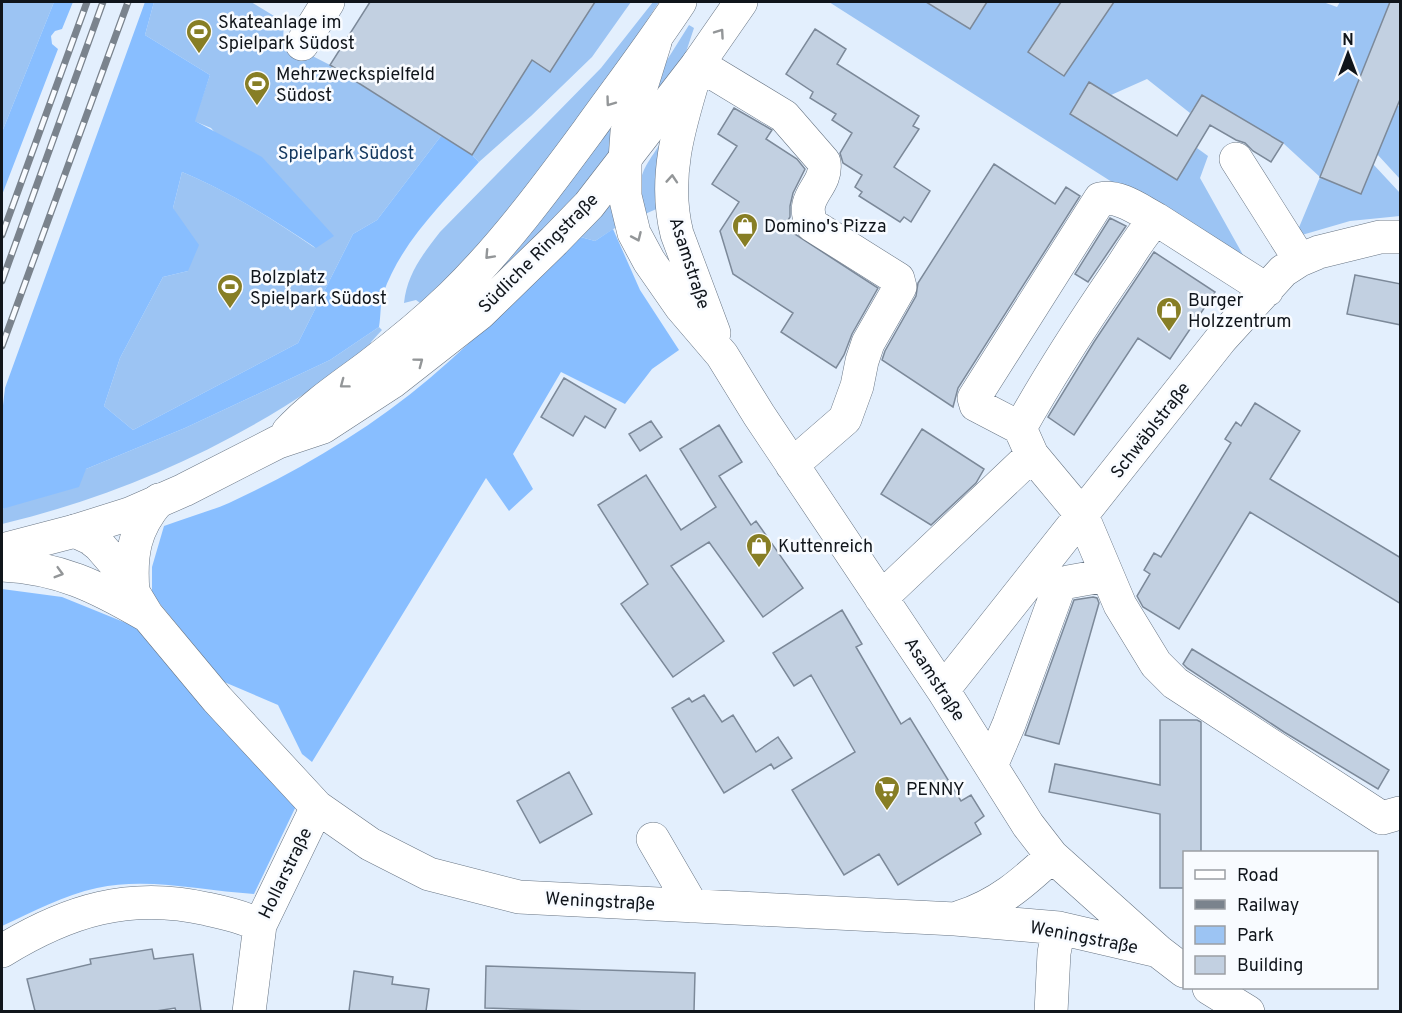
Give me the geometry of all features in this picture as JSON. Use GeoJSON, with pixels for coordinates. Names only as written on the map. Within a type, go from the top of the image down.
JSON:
{"type":"FeatureCollection","features":[{"type":"Feature","properties":{"kind":"street"},"geometry":{"type":"LineString","coordinates":[[302,44],[328,2]]}},
{"type":"Feature","properties":{"kind":"street","name":"Südliche Ringstraße"},"geometry":{"type":"LineString","coordinates":[[278,442],[315,406],[388,351],[454,294],[510,233],[657,38],[680,2]]}},
{"type":"Feature","properties":{"kind":"street","name":"Südliche Ringstraße"},"geometry":{"type":"LineString","coordinates":[[2,550],[129,514],[278,442],[323,427],[392,382],[480,313],[589,205],[698,64],[741,2]]}},
{"type":"Feature","properties":{"kind":"street","name":"Asamstraße"},"geometry":{"type":"LineString","coordinates":[[657,38],[627,132],[625,196],[634,233],[663,282],[722,355],[792,465],[944,690],[1021,815],[1052,856],[1158,951],[1183,970]]}},
{"type":"Feature","properties":{"kind":"street"},"geometry":{"type":"LineString","coordinates":[[698,64],[784,116],[825,162],[826,172],[808,205],[808,216],[812,225],[898,279],[900,287],[868,343],[857,386],[845,419],[792,465]]}},
{"type":"Feature","properties":{"kind":"street","name":"Asamstraße"},"geometry":{"type":"LineString","coordinates":[[698,64],[676,137],[671,183],[673,219],[722,355]]}},
{"type":"Feature","properties":{"kind":"street"},"geometry":{"type":"LineString","coordinates":[[1236,159],[1300,260]]}},
{"type":"Feature","properties":{"kind":"street"},"geometry":{"type":"LineString","coordinates":[[1267,290],[1156,219],[1123,202],[1109,197],[1100,199],[974,398],[976,405],[1026,442],[1082,515],[1120,605],[1156,664],[1175,683],[1382,818],[1401,813]]}},
{"type":"Feature","properties":{"kind":"street"},"geometry":{"type":"LineString","coordinates":[[881,598],[1026,442],[1040,392],[1107,287],[1156,219]]}},
{"type":"Feature","properties":{"kind":"street","name":"Schwäblstraße"},"geometry":{"type":"LineString","coordinates":[[944,690],[1221,339],[1283,271],[1318,252],[1380,237],[1401,237]]}},
{"type":"Feature","properties":{"kind":"street"},"geometry":{"type":"LineString","coordinates":[[140,604],[132,572],[133,553],[145,516],[159,500]]}},
{"type":"Feature","properties":{"kind":"street","name":"Weningstraße"},"geometry":{"type":"LineString","coordinates":[[75,531],[99,545],[118,567],[140,604],[217,699],[317,807],[370,844],[429,874],[519,897],[955,919],[1059,928],[1158,951]]}},
{"type":"Feature","properties":{"kind":"street","name":"Weningstraße"},"geometry":{"type":"LineString","coordinates":[[2,565],[55,572],[140,604]]}},
{"type":"Feature","properties":{"kind":"street"},"geometry":{"type":"LineString","coordinates":[[991,766],[1009,724],[1059,587],[1068,582],[1107,575]]}},
{"type":"Feature","properties":{"kind":"street","name":"Hollarstraße"},"geometry":{"type":"LineString","coordinates":[[249,1011],[260,926],[317,807]]}},
{"type":"Feature","properties":{"kind":"street"},"geometry":{"type":"LineString","coordinates":[[653,839],[692,906]]}},
{"type":"Feature","properties":{"kind":"street"},"geometry":{"type":"LineString","coordinates":[[955,919],[1001,900],[1052,856]]}},
{"type":"Feature","properties":{"kind":"street"},"geometry":{"type":"LineString","coordinates":[[2,951],[31,933],[64,919],[104,906],[143,901],[186,904],[242,917],[260,926]]}},
{"type":"Feature","properties":{"kind":"street"},"geometry":{"type":"LineString","coordinates":[[1052,1011],[1054,953],[1059,928]]}},
{"type":"Feature","properties":{"kind":"street"},"geometry":{"type":"LineString","coordinates":[[1205,989],[1218,1011]]}},
{"type":"Feature","properties":{"kind":"street"},"geometry":{"type":"LineString","coordinates":[[1212,989],[1248,1011]]}},
{"type":"Feature","properties":{"kind":"green space"},"geometry":{"type":"Polygon","coordinates":[[[2,2],[54,2],[2,132],[2,2]]]}},
{"type":"Feature","properties":{"kind":"green space","name":"Spielpark Südost"},"geometry":{"type":"Polygon","coordinates":[[[154,2],[251,2],[284,22],[283,41],[330,65],[441,136],[377,220],[353,234],[298,343],[133,430],[104,406],[120,358],[163,277],[188,271],[173,208],[182,172],[251,207],[315,248],[211,128],[194,121],[210,75],[145,35],[154,2]]]}},
{"type":"Feature","properties":{"kind":"green space"},"geometry":{"type":"Polygon","coordinates":[[[595,2],[631,2],[592,57],[479,162],[472,155],[532,60],[550,71],[595,2]]]}},
{"type":"Feature","properties":{"kind":"green space"},"geometry":{"type":"Polygon","coordinates":[[[653,2],[659,2],[610,77],[488,236],[423,305],[416,300],[404,303],[412,274],[440,232],[601,68],[653,2]]]}},
{"type":"Feature","properties":{"kind":"green space"},"geometry":{"type":"Polygon","coordinates":[[[829,2],[926,2],[970,29],[987,2],[1323,2],[1337,7],[1340,2],[1390,2],[1320,177],[1283,143],[1202,95],[1190,113],[1147,79],[1111,95],[1089,82],[1070,114],[1177,179],[1197,148],[1208,156],[1200,178],[1252,271],[829,2]]]}},
{"type":"Feature","properties":{"kind":"green space"},"geometry":{"type":"Polygon","coordinates":[[[689,25],[694,28],[683,61],[646,105],[662,68],[689,25]]]}},
{"type":"Feature","properties":{"kind":"green space"},"geometry":{"type":"Polygon","coordinates":[[[1397,105],[1400,107],[1400,179],[1377,154],[1397,105]]]}},
{"type":"Feature","properties":{"kind":"green space"},"geometry":{"type":"Polygon","coordinates":[[[622,106],[613,152],[580,192],[494,281],[421,337],[622,106]]]}},
{"type":"Feature","properties":{"kind":"green space"},"geometry":{"type":"Polygon","coordinates":[[[660,144],[661,207],[645,214],[641,192],[642,177],[660,144]]]}},
{"type":"Feature","properties":{"kind":"green space"},"geometry":{"type":"Polygon","coordinates":[[[1373,164],[1400,193],[1400,216],[1350,221],[1295,237],[1320,177],[1361,194],[1373,164]]]}},
{"type":"Feature","properties":{"kind":"green space"},"geometry":{"type":"Polygon","coordinates":[[[611,198],[621,224],[595,241],[577,236],[611,198]]]}},
{"type":"Feature","properties":{"kind":"green space"},"geometry":{"type":"Polygon","coordinates":[[[379,327],[382,330],[371,342],[369,348],[327,378],[285,406],[195,456],[101,495],[2,524],[2,509],[86,469],[185,428],[330,360],[379,327]]]}},
{"type":"Feature","properties":{"kind":"shaded area"},"geometry":{"type":"Polygon","coordinates":[[[54,2],[73,2],[62,29],[55,31],[51,36],[52,44],[58,49],[2,195],[2,132],[54,2]]]}},
{"type":"Feature","properties":{"kind":"shaded area"},"geometry":{"type":"Polygon","coordinates":[[[145,2],[154,2],[145,35],[210,75],[195,121],[262,157],[334,236],[316,248],[251,207],[182,172],[173,208],[199,245],[188,271],[163,277],[120,358],[104,406],[133,430],[298,343],[353,234],[377,220],[441,136],[472,155],[479,162],[424,224],[401,257],[383,294],[379,327],[330,360],[185,428],[86,469],[79,487],[2,509],[2,414],[5,388],[145,2]]]}},
{"type":"Feature","properties":{"kind":"shaded area"},"geometry":{"type":"Polygon","coordinates":[[[613,229],[640,290],[679,350],[652,369],[625,404],[561,372],[513,454],[533,489],[509,511],[486,478],[312,762],[302,754],[278,705],[210,676],[183,632],[152,594],[152,567],[164,526],[221,506],[256,490],[359,431],[430,378],[468,344],[577,236],[595,241],[613,229]]]}},
{"type":"Feature","properties":{"kind":"shaded area"},"geometry":{"type":"Polygon","coordinates":[[[2,589],[62,597],[141,629],[298,802],[254,894],[156,884],[116,885],[72,895],[2,926],[2,589]]]}},
{"type":"Feature","properties":{"kind":"building"},"geometry":{"type":"Polygon","coordinates":[[[370,2],[595,2],[550,72],[532,60],[472,155],[330,65],[370,2]]]}},
{"type":"Feature","properties":{"kind":"building"},"geometry":{"type":"Polygon","coordinates":[[[926,2],[987,2],[970,29],[926,2]]]}},
{"type":"Feature","properties":{"kind":"building"},"geometry":{"type":"Polygon","coordinates":[[[1061,2],[1114,2],[1064,76],[1028,52],[1061,2]]]}},
{"type":"Feature","properties":{"kind":"building"},"geometry":{"type":"Polygon","coordinates":[[[1390,2],[1401,2],[1401,97],[1361,194],[1320,177],[1390,2]]]}},
{"type":"Feature","properties":{"kind":"building"},"geometry":{"type":"Polygon","coordinates":[[[815,29],[846,49],[837,64],[919,116],[913,126],[919,129],[894,167],[930,191],[911,222],[904,217],[900,222],[859,196],[862,192],[855,187],[862,175],[843,163],[840,153],[852,133],[832,120],[836,114],[810,98],[813,92],[786,74],[815,29]]]}},
{"type":"Feature","properties":{"kind":"building"},"geometry":{"type":"Polygon","coordinates":[[[1089,82],[1177,136],[1202,95],[1283,143],[1271,162],[1245,143],[1210,125],[1177,180],[1070,114],[1089,82]]]}},
{"type":"Feature","properties":{"kind":"building"},"geometry":{"type":"Polygon","coordinates":[[[734,108],[772,130],[766,139],[797,159],[805,169],[793,193],[790,217],[784,227],[878,288],[836,368],[781,332],[793,313],[733,274],[720,231],[739,202],[712,184],[737,146],[718,134],[734,108]]]}},
{"type":"Feature","properties":{"kind":"building"},"geometry":{"type":"Polygon","coordinates":[[[994,164],[1055,204],[1066,187],[1080,196],[958,388],[953,407],[882,360],[916,296],[918,283],[994,164]]]}},
{"type":"Feature","properties":{"kind":"building"},"geometry":{"type":"Polygon","coordinates":[[[1110,218],[1126,226],[1088,282],[1075,274],[1110,218]]]}},
{"type":"Feature","properties":{"kind":"building"},"geometry":{"type":"Polygon","coordinates":[[[1154,252],[1215,292],[1170,359],[1138,338],[1074,435],[1048,417],[1094,342],[1154,252]]]}},
{"type":"Feature","properties":{"kind":"building"},"geometry":{"type":"Polygon","coordinates":[[[1355,275],[1401,284],[1401,325],[1347,314],[1355,275]]]}},
{"type":"Feature","properties":{"kind":"building"},"geometry":{"type":"Polygon","coordinates":[[[564,378],[616,409],[605,428],[585,416],[573,436],[541,417],[564,378]]]}},
{"type":"Feature","properties":{"kind":"building"},"geometry":{"type":"Polygon","coordinates":[[[1255,403],[1300,431],[1270,479],[1401,558],[1401,604],[1250,512],[1179,629],[1143,607],[1137,596],[1150,574],[1144,570],[1154,553],[1161,557],[1231,443],[1225,439],[1236,422],[1241,426],[1255,403]]]}},
{"type":"Feature","properties":{"kind":"building"},"geometry":{"type":"Polygon","coordinates":[[[651,421],[662,437],[640,451],[629,434],[651,421]]]}},
{"type":"Feature","properties":{"kind":"building"},"geometry":{"type":"Polygon","coordinates":[[[719,425],[742,462],[719,476],[751,525],[756,521],[803,588],[763,617],[709,542],[671,566],[724,641],[673,677],[621,604],[648,584],[598,505],[646,475],[681,530],[716,507],[680,449],[719,425]]]}},
{"type":"Feature","properties":{"kind":"building"},"geometry":{"type":"Polygon","coordinates":[[[922,429],[984,469],[976,483],[931,525],[881,494],[922,429]]]}},
{"type":"Feature","properties":{"kind":"building"},"geometry":{"type":"Polygon","coordinates":[[[1097,598],[1099,603],[1059,744],[1025,735],[1074,600],[1097,598]]]}},
{"type":"Feature","properties":{"kind":"building","name":"PENNY"},"geometry":{"type":"Polygon","coordinates":[[[842,610],[862,644],[856,647],[901,724],[910,718],[961,801],[971,795],[984,816],[975,823],[981,834],[898,885],[879,854],[844,875],[792,790],[855,752],[811,675],[794,686],[773,653],[842,610]]]}},
{"type":"Feature","properties":{"kind":"building"},"geometry":{"type":"Polygon","coordinates":[[[1192,649],[1389,770],[1378,789],[1284,732],[1187,668],[1183,664],[1192,649]]]}},
{"type":"Feature","properties":{"kind":"building"},"geometry":{"type":"Polygon","coordinates":[[[704,695],[722,722],[733,715],[756,752],[778,737],[792,758],[774,769],[771,764],[724,793],[672,708],[689,698],[692,702],[704,695]]]}},
{"type":"Feature","properties":{"kind":"building"},"geometry":{"type":"Polygon","coordinates":[[[1160,720],[1197,720],[1201,722],[1201,851],[1183,851],[1183,888],[1160,888],[1160,814],[1049,792],[1055,764],[1160,785],[1160,720]]]}},
{"type":"Feature","properties":{"kind":"building"},"geometry":{"type":"Polygon","coordinates":[[[569,772],[592,814],[540,843],[517,801],[569,772]]]}},
{"type":"Feature","properties":{"kind":"building"},"geometry":{"type":"Polygon","coordinates":[[[152,949],[154,959],[193,954],[201,1011],[176,1011],[175,1008],[156,1011],[35,1011],[27,979],[91,964],[90,959],[152,949]]]}},
{"type":"Feature","properties":{"kind":"building"},"geometry":{"type":"Polygon","coordinates":[[[486,966],[695,973],[694,1011],[485,1008],[486,966]]]}},
{"type":"Feature","properties":{"kind":"building"},"geometry":{"type":"Polygon","coordinates":[[[354,971],[393,977],[392,984],[429,989],[426,1011],[349,1011],[354,971]]]}},
{"type":"Feature","properties":{"kind":"railway"},"geometry":{"type":"LineString","coordinates":[[2,235],[87,2]]}},
{"type":"Feature","properties":{"kind":"railway"},"geometry":{"type":"LineString","coordinates":[[2,281],[103,2]]}},
{"type":"Feature","properties":{"kind":"railway"},"geometry":{"type":"LineString","coordinates":[[2,346],[128,2]]}},
{"type":"Feature","properties":{"kind":"place","name":"Skateanlage im Spielpark Südost"},"geometry":{"type":"Point","coordinates":[199,55]}},
{"type":"Feature","properties":{"kind":"place","name":"Mehrzweckspielfeld Südost"},"geometry":{"type":"Point","coordinates":[257,107]}},
{"type":"Feature","properties":{"kind":"place","name":"Domino's Pizza"},"geometry":{"type":"Point","coordinates":[745,249]}},
{"type":"Feature","properties":{"kind":"place","name":"Bolzplatz Spielpark Südost"},"geometry":{"type":"Point","coordinates":[230,310]}},
{"type":"Feature","properties":{"kind":"place","name":"Burger Holzzentrum"},"geometry":{"type":"Point","coordinates":[1169,333]}},
{"type":"Feature","properties":{"kind":"place","name":"Kuttenreich"},"geometry":{"type":"Point","coordinates":[759,569]}},
{"type":"Feature","properties":{"kind":"place","name":"PENNY"},"geometry":{"type":"Point","coordinates":[887,812]}}]}
